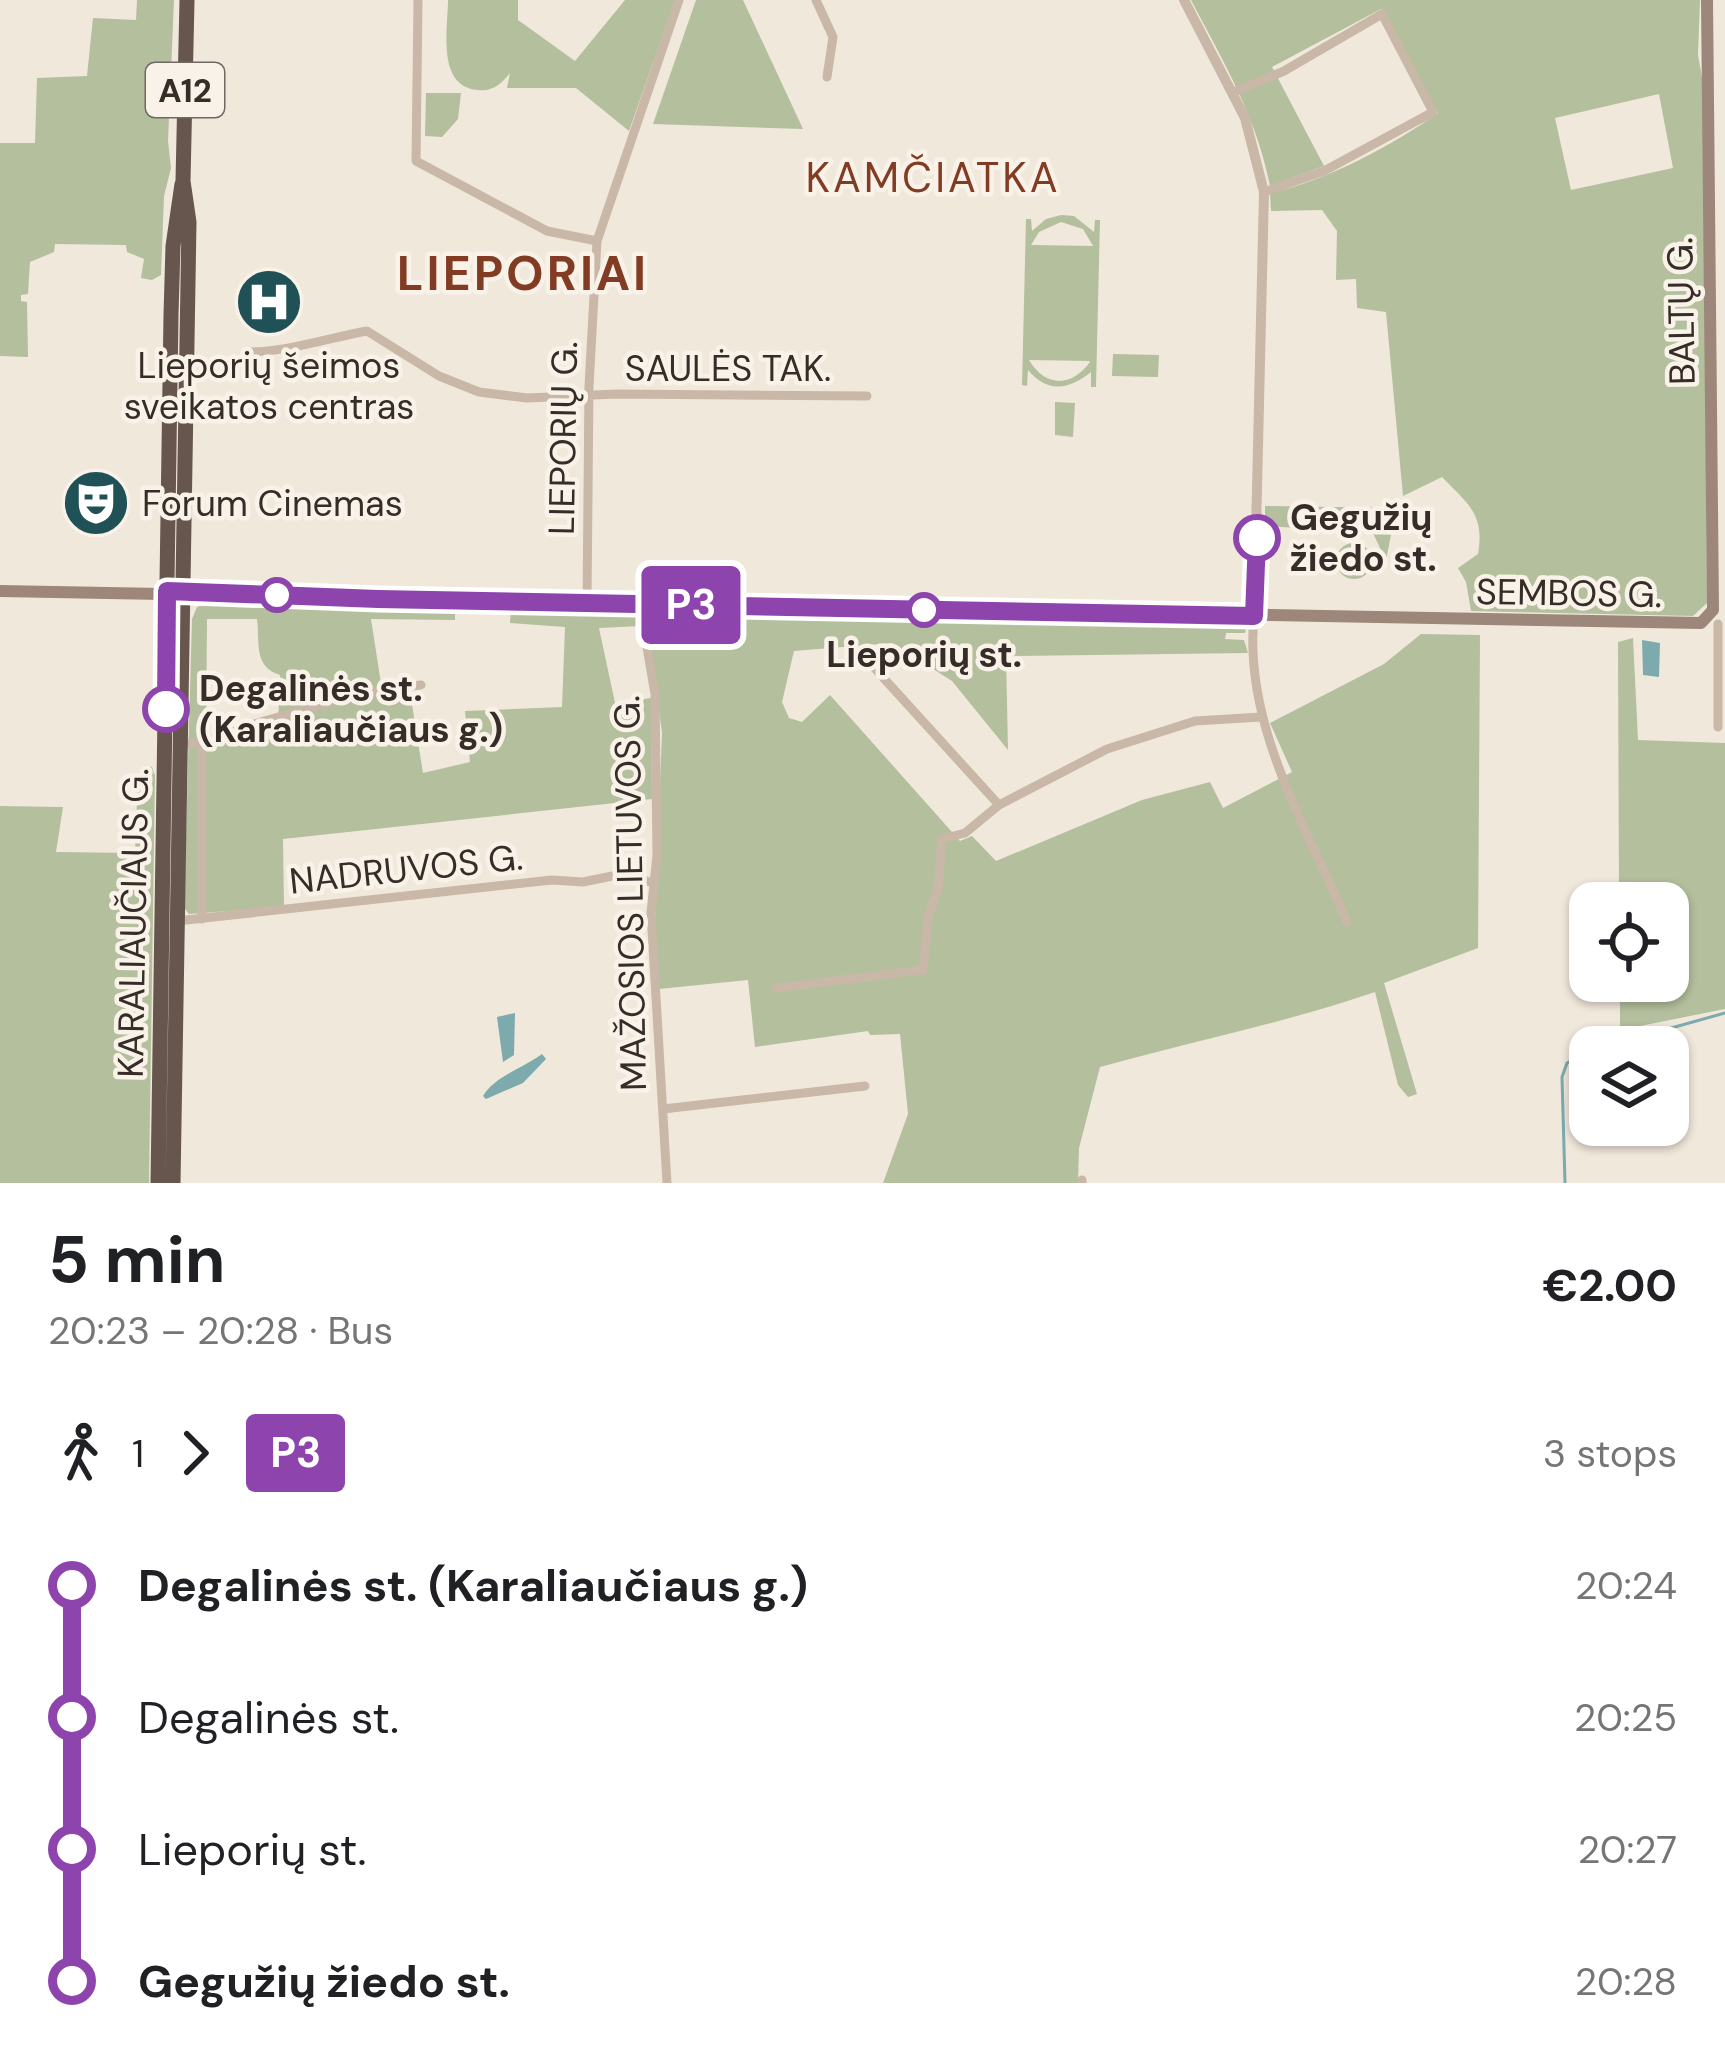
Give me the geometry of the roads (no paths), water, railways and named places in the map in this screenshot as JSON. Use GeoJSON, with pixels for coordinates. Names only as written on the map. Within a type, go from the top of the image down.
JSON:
{"type":"FeatureCollection","features":[{"type":"Feature","properties":{"kind":"highway","name":"A12"},"geometry":{"type":"LineString","coordinates":[[175,591],[173,246],[183,181],[187,0]]}},
{"type":"Feature","properties":{"kind":"highway","name":"KARALIAUČIAUS G."},"geometry":{"type":"LineString","coordinates":[[158,1183],[182,744],[175,591]]}},
{"type":"Feature","properties":{"kind":"highway","name":"KARALIAUČIAUS G."},"geometry":{"type":"LineString","coordinates":[[172,1183],[175,591]]}},
{"type":"Feature","properties":{"kind":"main road","name":"BALTŲ G."},"geometry":{"type":"LineString","coordinates":[[1707,0],[1713,610],[1717,623]]}},
{"type":"Feature","properties":{"kind":"main road","name":"SEMBOS G."},"geometry":{"type":"LineString","coordinates":[[0,591],[1717,623]]}},
{"type":"Feature","properties":{"kind":"street"},"geometry":{"type":"LineString","coordinates":[[418,0],[416,160],[548,231],[597,241]]}},
{"type":"Feature","properties":{"kind":"street","name":"LIEPORIŲ G."},"geometry":{"type":"LineString","coordinates":[[587,603],[589,395],[597,241],[680,0]]}},
{"type":"Feature","properties":{"kind":"street"},"geometry":{"type":"LineString","coordinates":[[816,0],[832,38],[827,77]]}},
{"type":"Feature","properties":{"kind":"street"},"geometry":{"type":"LineString","coordinates":[[1184,0],[1234,92],[1254,143],[1264,192],[1252,644],[1261,717],[1346,922]]}},
{"type":"Feature","properties":{"kind":"street"},"geometry":{"type":"LineString","coordinates":[[1234,92],[1284,70],[1382,14],[1433,112],[1337,164],[1264,192]]}},
{"type":"Feature","properties":{"kind":"street","name":"SAULĖS TAK."},"geometry":{"type":"LineString","coordinates":[[248,352],[274,352],[286,345],[368,331],[439,376],[479,392],[526,398],[867,395]]}},
{"type":"Feature","properties":{"kind":"street","name":"MAŽOSIOS LIETUVOS G."},"geometry":{"type":"LineString","coordinates":[[635,604],[655,694],[657,855],[651,913],[667,1183]]}},
{"type":"Feature","properties":{"kind":"street"},"geometry":{"type":"LineString","coordinates":[[1717,623],[1718,728]]}},
{"type":"Feature","properties":{"kind":"street"},"geometry":{"type":"LineString","coordinates":[[859,652],[999,806]]}},
{"type":"Feature","properties":{"kind":"street","name":"KARALIAUČIAUS G."},"geometry":{"type":"LineString","coordinates":[[182,744],[382,690],[422,685]]}},
{"type":"Feature","properties":{"kind":"street"},"geometry":{"type":"LineString","coordinates":[[776,988],[923,970],[942,839],[965,833],[999,806],[1106,749],[1195,721],[1261,717]]}},
{"type":"Feature","properties":{"kind":"street"},"geometry":{"type":"LineString","coordinates":[[202,742],[202,919]]}},
{"type":"Feature","properties":{"kind":"street","name":"NADRUVOS G."},"geometry":{"type":"LineString","coordinates":[[170,922],[622,874],[653,883]]}},
{"type":"Feature","properties":{"kind":"street"},"geometry":{"type":"LineString","coordinates":[[663,1109],[865,1086]]}},
{"type":"Feature","properties":{"kind":"water"},"geometry":{"type":"Polygon","coordinates":[[[1642,640],[1660,643],[1659,677],[1643,675],[1642,640]]]}},
{"type":"Feature","properties":{"kind":"water"},"geometry":{"type":"Polygon","coordinates":[[[515,1013],[514,1055],[503,1062],[497,1017],[515,1013]]]}},
{"type":"Feature","properties":{"kind":"water"},"geometry":{"type":"Polygon","coordinates":[[[542,1054],[546,1059],[523,1083],[486,1099],[483,1096],[501,1078],[542,1054]]]}},
{"type":"Feature","properties":{"kind":"waterway"},"geometry":{"type":"LineString","coordinates":[[1678,1026],[1725,1013]]}},
{"type":"Feature","properties":{"kind":"waterway"},"geometry":{"type":"LineString","coordinates":[[1565,1183],[1562,1077],[1569,1062]]}},
{"type":"Feature","properties":{"kind":"place","name":"Lieporių šeimos sveikatos centras"},"geometry":{"type":"Point","coordinates":[269,302]}},
{"type":"Feature","properties":{"kind":"place","name":"Forum Cinemas"},"geometry":{"type":"Point","coordinates":[96,503]}},
{"type":"Feature","properties":{"kind":"place","name":"Gegužių žiedo st."},"geometry":{"type":"Point","coordinates":[1257,538]}},
{"type":"Feature","properties":{"kind":"place","name":"Lieporių st."},"geometry":{"type":"Point","coordinates":[924,610]}},
{"type":"Feature","properties":{"kind":"place","name":"Degalinės st. (Karaliaučiaus g.)"},"geometry":{"type":"Point","coordinates":[166,709]}},
{"type":"Feature","properties":{"kind":"district","name":"KAMČIATKA"},"geometry":{"type":"Point","coordinates":[933,177]}},
{"type":"Feature","properties":{"kind":"district","name":"LIEPORIAI"},"geometry":{"type":"Point","coordinates":[523,273]}}]}
